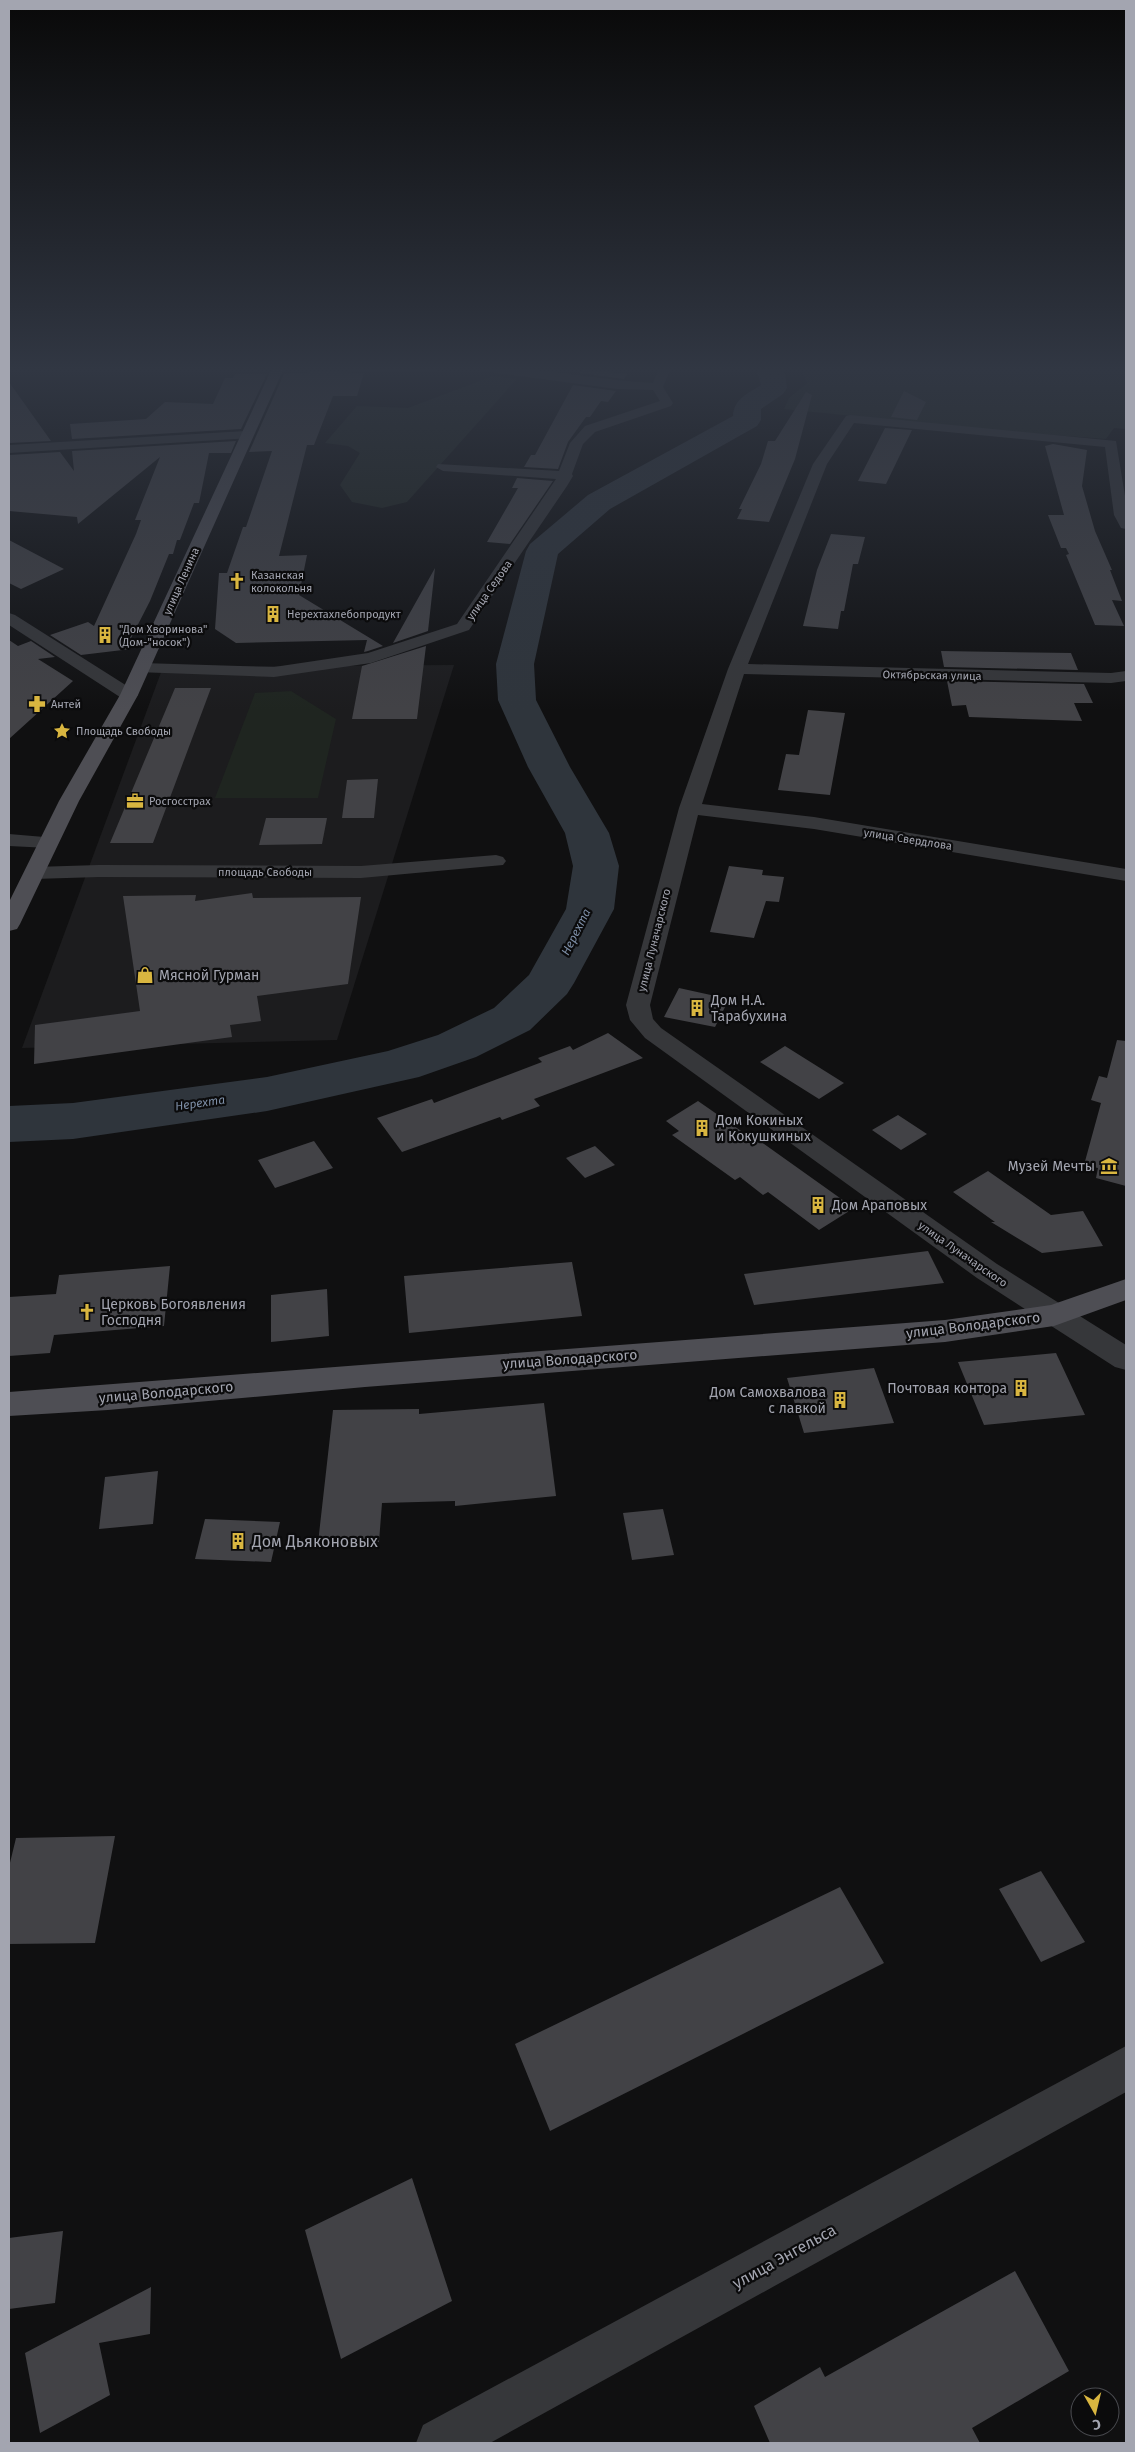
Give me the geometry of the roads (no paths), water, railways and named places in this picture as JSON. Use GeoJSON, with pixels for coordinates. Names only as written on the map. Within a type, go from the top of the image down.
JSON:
{"type":"FeatureCollection","features":[{"type":"Feature","properties":{"kind":"main road","name":"улица Ленина"},"geometry":{"type":"LineString","coordinates":[[9,924],[69,801],[129,695],[225,482]]}},
{"type":"Feature","properties":{"kind":"main road","name":"улица Володарского"},"geometry":{"type":"LineString","coordinates":[[9,1404],[108,1398],[365,1375],[945,1331],[1004,1324],[1054,1315],[1126,1288]]}},
{"type":"Feature","properties":{"kind":"street","name":"улица Седова"},"geometry":{"type":"LineString","coordinates":[[142,668],[274,672],[371,658],[463,627],[562,482]]}},
{"type":"Feature","properties":{"kind":"street","name":"улица Луначарского"},"geometry":{"type":"LineString","coordinates":[[813,482],[738,669],[689,808],[638,1005],[642,1020],[653,1033],[692,1062],[987,1271],[1126,1359]]}},
{"type":"Feature","properties":{"kind":"street","name":"улица Луначарского"},"geometry":{"type":"LineString","coordinates":[[1116,482],[1121,515],[1126,525]]}},
{"type":"Feature","properties":{"kind":"street"},"geometry":{"type":"LineString","coordinates":[[9,618],[129,695]]}},
{"type":"Feature","properties":{"kind":"street","name":"Октябрьская улица"},"geometry":{"type":"LineString","coordinates":[[738,669],[916,676],[1111,678],[1126,676]]}},
{"type":"Feature","properties":{"kind":"street","name":"улица Свердлова"},"geometry":{"type":"LineString","coordinates":[[689,808],[814,823],[1126,876]]}},
{"type":"Feature","properties":{"kind":"street"},"geometry":{"type":"LineString","coordinates":[[9,840],[49,842]]}},
{"type":"Feature","properties":{"kind":"street","name":"площадь Свободы"},"geometry":{"type":"LineString","coordinates":[[34,873],[99,871],[361,872],[496,860]]}},
{"type":"Feature","properties":{"kind":"street","name":"улица Энгельса"},"geometry":{"type":"LineString","coordinates":[[441,2443],[1126,2068]]}},
{"type":"Feature","properties":{"kind":"waterway","name":"Нерехта"},"geometry":{"type":"LineString","coordinates":[[9,1124],[73,1121],[267,1094],[400,1065],[457,1046],[512,1019],[549,983],[590,909],[596,866],[587,833],[549,767],[517,700],[515,664],[542,551],[599,502],[634,482]]}},
{"type":"Feature","properties":{"kind":"place","name":"Казанская колокольня"},"geometry":{"type":"Point","coordinates":[237,581]}},
{"type":"Feature","properties":{"kind":"place","name":"Нерехтахлебопродукт"},"geometry":{"type":"Point","coordinates":[273,614]}},
{"type":"Feature","properties":{"kind":"place","name":"\"Дом Хворинова\" (Дом-\"носок\")"},"geometry":{"type":"Point","coordinates":[105,635]}},
{"type":"Feature","properties":{"kind":"place","name":"Антей"},"geometry":{"type":"Point","coordinates":[37,704]}},
{"type":"Feature","properties":{"kind":"place","name":"Площадь Свободы"},"geometry":{"type":"Point","coordinates":[62,731]}},
{"type":"Feature","properties":{"kind":"place","name":"Росгосстрах"},"geometry":{"type":"Point","coordinates":[135,801]}},
{"type":"Feature","properties":{"kind":"place","name":"Мясной Гурман"},"geometry":{"type":"Point","coordinates":[145,975]}},
{"type":"Feature","properties":{"kind":"place","name":"Дом Н.А. Тарабухина"},"geometry":{"type":"Point","coordinates":[697,1008]}},
{"type":"Feature","properties":{"kind":"place","name":"Дом Кокиных и Кокушкиных"},"geometry":{"type":"Point","coordinates":[702,1128]}},
{"type":"Feature","properties":{"kind":"place","name":"Музей Мечты"},"geometry":{"type":"Point","coordinates":[1109,1166]}},
{"type":"Feature","properties":{"kind":"place","name":"Дом Араповых"},"geometry":{"type":"Point","coordinates":[818,1205]}},
{"type":"Feature","properties":{"kind":"place","name":"Церковь Богоявления Господня"},"geometry":{"type":"Point","coordinates":[87,1312]}},
{"type":"Feature","properties":{"kind":"place","name":"Почтовая контора"},"geometry":{"type":"Point","coordinates":[1021,1388]}},
{"type":"Feature","properties":{"kind":"place","name":"Дом Самохвалова с лавкой"},"geometry":{"type":"Point","coordinates":[840,1400]}},
{"type":"Feature","properties":{"kind":"place","name":"Дом Дьяконовых"},"geometry":{"type":"Point","coordinates":[238,1541]}}]}
